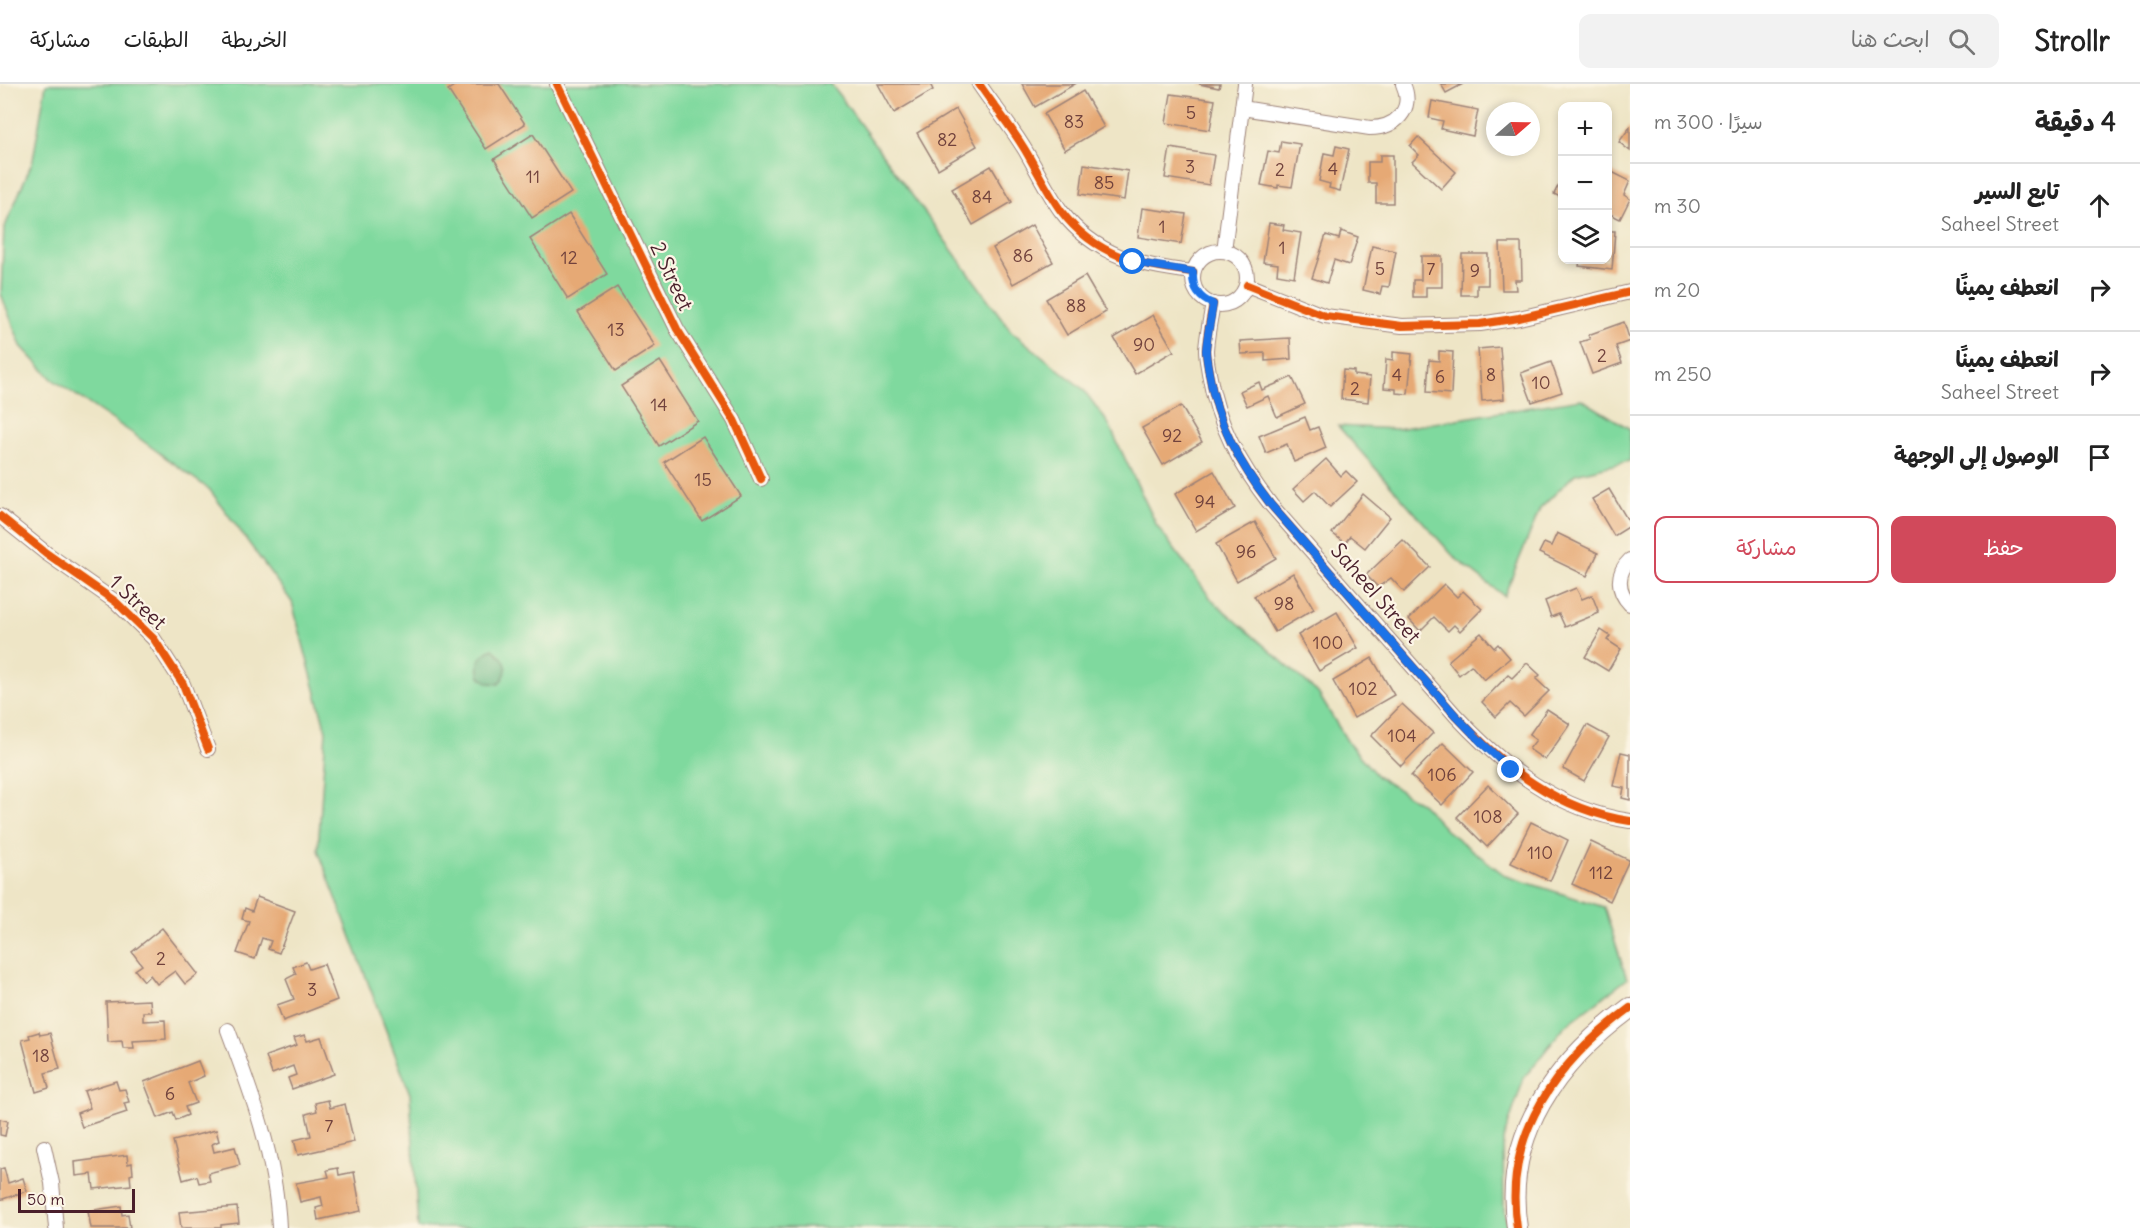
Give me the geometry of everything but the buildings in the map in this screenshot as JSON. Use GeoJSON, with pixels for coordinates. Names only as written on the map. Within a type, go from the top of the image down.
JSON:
{"type":"FeatureCollection","features":[{"type":"Feature","properties":{"kind":"street","name":"2 Street"},"geometry":{"type":"LineString","coordinates":[[557,84],[650,269],[677,329],[734,420],[760,479]]}},
{"type":"Feature","properties":{"kind":"street"},"geometry":{"type":"LineString","coordinates":[[979,84],[1005,120],[1062,212],[1082,234],[1107,251],[1133,262],[1193,272]]}},
{"type":"Feature","properties":{"kind":"street"},"geometry":{"type":"LineString","coordinates":[[1224,250],[1245,84]]}},
{"type":"Feature","properties":{"kind":"street"},"geometry":{"type":"LineString","coordinates":[[1242,108],[1370,128],[1383,128],[1394,123],[1403,113],[1407,100],[1403,84]]}},
{"type":"Feature","properties":{"kind":"street"},"geometry":{"type":"LineString","coordinates":[[1224,250],[1240,259],[1245,267],[1247,285],[1237,299],[1221,306],[1205,301],[1194,288],[1193,272],[1196,264],[1208,253],[1224,250]]}},
{"type":"Feature","properties":{"kind":"street"},"geometry":{"type":"LineString","coordinates":[[1247,285],[1324,316],[1402,326],[1441,326],[1510,320],[1630,292]]}},
{"type":"Feature","properties":{"kind":"street","name":"Saheel Street"},"geometry":{"type":"LineString","coordinates":[[1213,304],[1206,352],[1211,386],[1220,418],[1239,459],[1271,505],[1456,716],[1511,770],[1545,791],[1579,807],[1630,821]]}},
{"type":"Feature","properties":{"kind":"street","name":"1 Street"},"geometry":{"type":"LineString","coordinates":[[0,516],[46,553],[116,602],[154,639],[183,684],[208,749]]}},
{"type":"Feature","properties":{"kind":"street"},"geometry":{"type":"LineString","coordinates":[[1630,560],[1619,580],[1620,590],[1630,604]]}},
{"type":"Feature","properties":{"kind":"street"},"geometry":{"type":"LineString","coordinates":[[1517,1228],[1514,1211],[1515,1181],[1520,1148],[1532,1118],[1547,1089],[1573,1057],[1603,1027],[1630,1008]]}},
{"type":"Feature","properties":{"kind":"street"},"geometry":{"type":"LineString","coordinates":[[228,1030],[264,1133],[273,1174],[279,1228]]}},
{"type":"Feature","properties":{"kind":"street"},"geometry":{"type":"LineString","coordinates":[[44,1147],[52,1183],[56,1228]]}},
{"type":"Feature","properties":{"kind":"green space"},"geometry":{"type":"Polygon","coordinates":[[[46,84],[831,84],[1011,331],[1083,389],[1108,423],[1157,526],[1212,600],[1318,693],[1349,744],[1378,777],[1422,804],[1446,830],[1506,876],[1604,907],[1627,979],[1564,1027],[1524,1078],[1503,1140],[1504,1211],[1508,1228],[418,1228],[410,1094],[318,850],[326,731],[292,602],[210,490],[132,433],[52,379],[21,346],[1,294],[4,229],[33,160],[46,84]]]}},
{"type":"Feature","properties":{"kind":"green space"},"geometry":{"type":"Polygon","coordinates":[[[1581,399],[1630,429],[1630,461],[1575,474],[1540,509],[1504,596],[1455,558],[1338,426],[1397,429],[1581,399]]]}},
{"type":"Feature","properties":{"kind":"green space"},"geometry":{"type":"Polygon","coordinates":[[[493,649],[502,657],[506,665],[505,674],[499,684],[489,683],[480,677],[479,672],[480,660],[484,654],[493,649]]]}},
{"type":"Feature","properties":{"kind":"cycle path"},"geometry":{"type":"LineString","coordinates":[[557,84],[677,329],[734,420],[761,479]]}},
{"type":"Feature","properties":{"kind":"cycle path"},"geometry":{"type":"LineString","coordinates":[[979,84],[1023,146],[1056,204],[1074,226],[1089,239],[1120,256],[1155,266],[1193,272]]}},
{"type":"Feature","properties":{"kind":"cycle path"},"geometry":{"type":"LineString","coordinates":[[1247,285],[1325,316],[1402,326],[1480,324],[1519,318],[1630,292]]}},
{"type":"Feature","properties":{"kind":"cycle path"},"geometry":{"type":"LineString","coordinates":[[1213,304],[1206,353],[1218,410],[1231,443],[1249,475],[1271,505],[1456,716],[1494,753],[1534,784],[1556,797],[1579,807],[1630,821]]}},
{"type":"Feature","properties":{"kind":"cycle path"},"geometry":{"type":"LineString","coordinates":[[0,516],[46,553],[116,602],[154,639],[183,684],[208,749]]}},
{"type":"Feature","properties":{"kind":"cycle path"},"geometry":{"type":"LineString","coordinates":[[1517,1228],[1515,1194],[1518,1161],[1527,1131],[1541,1103],[1559,1076],[1580,1052],[1630,1008]]}},
{"type":"Feature","properties":{"kind":"route"},"geometry":{"type":"LineString","coordinates":[[1133,262],[1193,272],[1194,288],[1205,301],[1213,304],[1206,352],[1211,386],[1220,418],[1233,449],[1251,478],[1271,505],[1456,716],[1511,770]]}}]}
